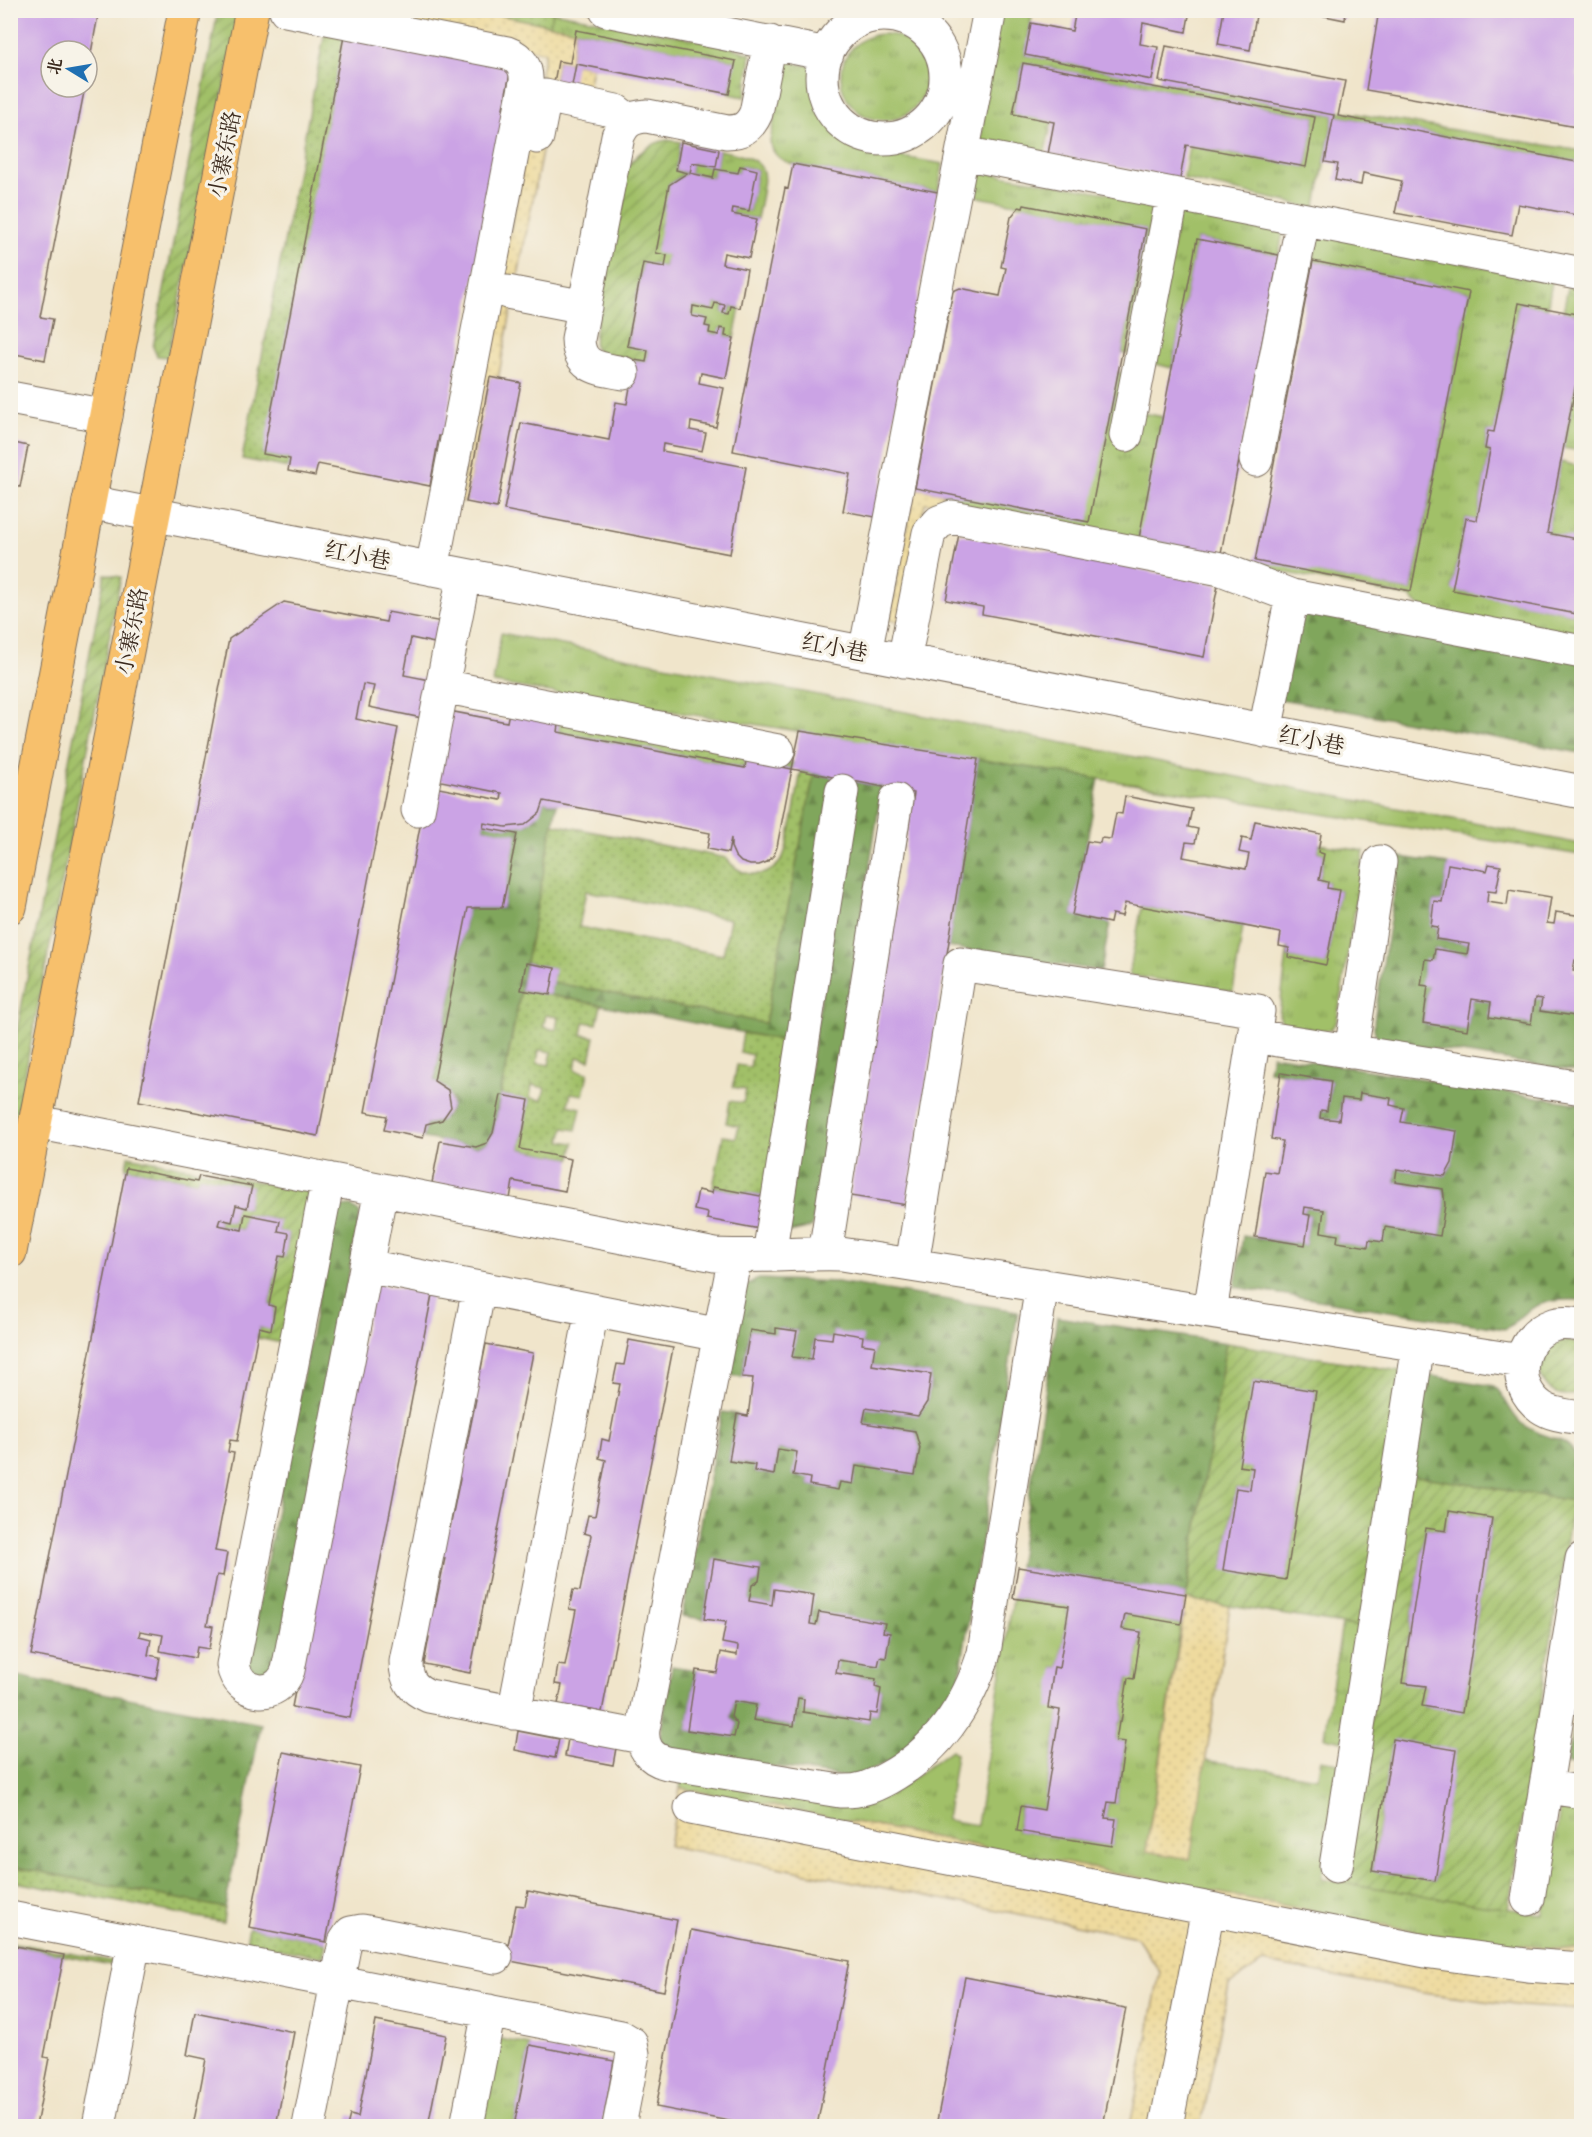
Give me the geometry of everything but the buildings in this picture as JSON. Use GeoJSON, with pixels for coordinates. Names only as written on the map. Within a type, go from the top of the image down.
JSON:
{"type":"FeatureCollection","features":[{"type":"Feature","properties":{"kind":"main road"},"geometry":{"type":"LineString","coordinates":[[10,907],[185,10]]}},
{"type":"Feature","properties":{"kind":"main road","name":"小寨东路"},"geometry":{"type":"LineString","coordinates":[[10,1252],[252,10]]}},
{"type":"Feature","properties":{"kind":"street"},"geometry":{"type":"LineString","coordinates":[[286,10],[507,53],[520,60],[526,72],[526,82],[432,569]]}},
{"type":"Feature","properties":{"kind":"street"},"geometry":{"type":"LineString","coordinates":[[606,10],[705,20],[770,42],[827,54]]}},
{"type":"Feature","properties":{"kind":"street"},"geometry":{"type":"LineString","coordinates":[[865,653],[963,153],[962,80],[990,10]]}},
{"type":"Feature","properties":{"kind":"street"},"geometry":{"type":"LineString","coordinates":[[888,13],[920,25],[936,42],[946,64],[962,80],[946,90],[937,112],[920,130],[898,140],[872,140],[849,130],[832,113],[823,90],[822,65],[832,42],[849,25],[871,16],[888,13]]}},
{"type":"Feature","properties":{"kind":"street"},"geometry":{"type":"LineString","coordinates":[[623,373],[589,364],[582,357],[578,339],[618,136],[628,120],[647,116],[727,132],[737,132],[746,128],[756,113],[770,42]]}},
{"type":"Feature","properties":{"kind":"street"},"geometry":{"type":"LineString","coordinates":[[493,364],[545,96],[616,111],[628,120]]}},
{"type":"Feature","properties":{"kind":"street"},"geometry":{"type":"LineString","coordinates":[[963,153],[1581,274]]}},
{"type":"Feature","properties":{"kind":"street"},"geometry":{"type":"LineString","coordinates":[[1126,435],[1173,194]]}},
{"type":"Feature","properties":{"kind":"street"},"geometry":{"type":"LineString","coordinates":[[1256,460],[1303,220]]}},
{"type":"Feature","properties":{"kind":"street"},"geometry":{"type":"LineString","coordinates":[[507,292],[585,307]]}},
{"type":"Feature","properties":{"kind":"street"},"geometry":{"type":"LineString","coordinates":[[10,398],[106,416]]}},
{"type":"Feature","properties":{"kind":"street","name":"红小巷"},"geometry":{"type":"LineString","coordinates":[[89,502],[1581,792]]}},
{"type":"Feature","properties":{"kind":"street"},"geometry":{"type":"LineString","coordinates":[[904,661],[928,537],[935,525],[947,518],[957,518],[1221,569],[1292,596],[1581,652]]}},
{"type":"Feature","properties":{"kind":"street"},"geometry":{"type":"LineString","coordinates":[[418,810],[464,575]]}},
{"type":"Feature","properties":{"kind":"street"},"geometry":{"type":"LineString","coordinates":[[1265,731],[1292,596]]}},
{"type":"Feature","properties":{"kind":"street"},"geometry":{"type":"LineString","coordinates":[[442,686],[778,751]]}},
{"type":"Feature","properties":{"kind":"street"},"geometry":{"type":"LineString","coordinates":[[769,1255],[842,791]]}},
{"type":"Feature","properties":{"kind":"street"},"geometry":{"type":"LineString","coordinates":[[825,1253],[896,800]]}},
{"type":"Feature","properties":{"kind":"street"},"geometry":{"type":"LineString","coordinates":[[1351,1052],[1380,862]]}},
{"type":"Feature","properties":{"kind":"street"},"geometry":{"type":"LineString","coordinates":[[912,1265],[960,964],[1258,1011],[1210,1312]]}},
{"type":"Feature","properties":{"kind":"street"},"geometry":{"type":"LineString","coordinates":[[1254,1036],[1581,1088]]}},
{"type":"Feature","properties":{"kind":"street"},"geometry":{"type":"LineString","coordinates":[[36,1122],[715,1255],[841,1254],[1521,1361]]}},
{"type":"Feature","properties":{"kind":"street"},"geometry":{"type":"LineString","coordinates":[[328,1179],[233,1665],[242,1683],[256,1690],[266,1691],[276,1686],[284,1679],[288,1670],[381,1190]]}},
{"type":"Feature","properties":{"kind":"street"},"geometry":{"type":"LineString","coordinates":[[735,1256],[642,1737],[647,1751],[662,1762],[848,1792],[873,1786],[906,1768],[935,1743],[959,1712],[978,1675],[984,1653],[1042,1285]]}},
{"type":"Feature","properties":{"kind":"street"},"geometry":{"type":"LineString","coordinates":[[366,1266],[720,1335]]}},
{"type":"Feature","properties":{"kind":"street"},"geometry":{"type":"LineString","coordinates":[[479,1288],[406,1662],[406,1674],[410,1684],[419,1692],[429,1696],[642,1737]]}},
{"type":"Feature","properties":{"kind":"street"},"geometry":{"type":"LineString","coordinates":[[514,1713],[592,1310]]}},
{"type":"Feature","properties":{"kind":"street"},"geometry":{"type":"LineString","coordinates":[[1581,1325],[1555,1324],[1539,1332],[1527,1345],[1521,1361],[1521,1380],[1529,1396],[1535,1402],[1542,1408],[1559,1415],[1581,1418]]}},
{"type":"Feature","properties":{"kind":"street"},"geometry":{"type":"LineString","coordinates":[[1335,1866],[1418,1345]]}},
{"type":"Feature","properties":{"kind":"street"},"geometry":{"type":"LineString","coordinates":[[1528,1899],[1581,1559]]}},
{"type":"Feature","properties":{"kind":"street"},"geometry":{"type":"LineString","coordinates":[[1546,1786],[1581,1792]]}},
{"type":"Feature","properties":{"kind":"street"},"geometry":{"type":"LineString","coordinates":[[691,1809],[1442,1954],[1581,1970]]}},
{"type":"Feature","properties":{"kind":"street"},"geometry":{"type":"LineString","coordinates":[[1166,2127],[1208,1909]]}},
{"type":"Feature","properties":{"kind":"street"},"geometry":{"type":"LineString","coordinates":[[10,1918],[621,2037],[629,2041],[633,2054],[619,2127]]}},
{"type":"Feature","properties":{"kind":"street"},"geometry":{"type":"LineString","coordinates":[[309,2127],[347,1936],[357,1930],[496,1957]]}},
{"type":"Feature","properties":{"kind":"street"},"geometry":{"type":"LineString","coordinates":[[99,2127],[135,1942]]}},
{"type":"Feature","properties":{"kind":"street"},"geometry":{"type":"LineString","coordinates":[[466,2127],[489,2011]]}},
{"type":"Feature","properties":{"kind":"green space"},"geometry":{"type":"Polygon","coordinates":[[[218,11],[240,11],[168,357],[157,356],[153,347],[218,11]]]}},
{"type":"Feature","properties":{"kind":"green space"},"geometry":{"type":"Polygon","coordinates":[[[329,11],[349,14],[264,454],[290,459],[289,468],[242,459],[329,11]]]}},
{"type":"Feature","properties":{"kind":"green space"},"geometry":{"type":"Polygon","coordinates":[[[478,11],[553,12],[550,25],[478,11]]]}},
{"type":"Feature","properties":{"kind":"green space"},"geometry":{"type":"Polygon","coordinates":[[[996,11],[1033,11],[1025,55],[1334,115],[1316,205],[1314,208],[1184,179],[1189,146],[1306,167],[1315,117],[1023,63],[1013,114],[1052,121],[1045,152],[980,147],[996,11]]]}},
{"type":"Feature","properties":{"kind":"green space"},"geometry":{"type":"Polygon","coordinates":[[[553,12],[721,44],[751,54],[745,97],[729,94],[735,61],[550,25],[553,12]]]}},
{"type":"Feature","properties":{"kind":"green space"},"geometry":{"type":"Polygon","coordinates":[[[884,34],[901,37],[915,46],[924,60],[927,77],[924,94],[915,108],[901,117],[884,120],[867,117],[853,108],[844,94],[841,77],[844,60],[853,46],[867,37],[884,34]]]}},
{"type":"Feature","properties":{"kind":"green space"},"geometry":{"type":"Polygon","coordinates":[[[786,62],[812,66],[817,103],[826,120],[838,133],[870,149],[943,164],[938,192],[793,164],[777,156],[770,141],[786,62]]]}},
{"type":"Feature","properties":{"kind":"green space"},"geometry":{"type":"Polygon","coordinates":[[[1339,111],[1581,151],[1581,163],[1338,116],[1339,111]]]}},
{"type":"Feature","properties":{"kind":"green space"},"geometry":{"type":"Polygon","coordinates":[[[667,140],[681,142],[676,170],[687,173],[669,185],[665,267],[643,263],[627,345],[648,350],[646,362],[598,352],[594,347],[595,332],[628,167],[645,149],[667,140]]]}},
{"type":"Feature","properties":{"kind":"green space"},"geometry":{"type":"Polygon","coordinates":[[[719,150],[750,159],[762,170],[763,189],[757,219],[732,214],[733,208],[749,211],[757,170],[740,166],[738,173],[715,169],[713,178],[690,173],[692,163],[716,167],[719,150]]]}},
{"type":"Feature","properties":{"kind":"green space"},"geometry":{"type":"Polygon","coordinates":[[[977,171],[1155,201],[1127,354],[1122,353],[1145,229],[979,197],[973,190],[977,171]]]}},
{"type":"Feature","properties":{"kind":"green space"},"geometry":{"type":"Polygon","coordinates":[[[1179,211],[1284,226],[1279,255],[1197,239],[1172,368],[1152,363],[1179,211]]]}},
{"type":"Feature","properties":{"kind":"green space"},"geometry":{"type":"Polygon","coordinates":[[[1318,232],[1552,282],[1547,309],[1519,303],[1494,432],[1488,431],[1485,449],[1490,450],[1477,520],[1466,518],[1452,589],[1581,615],[1581,643],[1424,610],[1410,597],[941,505],[943,493],[1118,372],[1124,373],[1143,413],[1163,417],[1221,553],[1411,591],[1469,292],[1313,261],[1318,232]]]}},
{"type":"Feature","properties":{"kind":"green space"},"geometry":{"type":"Polygon","coordinates":[[[1581,284],[1581,315],[1563,312],[1568,287],[1581,284]]]}},
{"type":"Feature","properties":{"kind":"green space"},"geometry":{"type":"Polygon","coordinates":[[[715,303],[725,305],[723,312],[729,314],[731,306],[740,308],[734,338],[725,336],[726,329],[720,328],[719,335],[709,333],[710,327],[705,326],[706,319],[692,316],[693,306],[713,310],[715,303]]]}},
{"type":"Feature","properties":{"kind":"green space"},"geometry":{"type":"Polygon","coordinates":[[[1576,383],[1581,384],[1581,451],[1563,448],[1576,383]]]}},
{"type":"Feature","properties":{"kind":"green space"},"geometry":{"type":"Polygon","coordinates":[[[1561,462],[1581,467],[1581,495],[1573,539],[1547,533],[1561,462]]]}},
{"type":"Feature","properties":{"kind":"green space"},"geometry":{"type":"Polygon","coordinates":[[[105,574],[121,577],[11,1146],[11,1061],[105,574]]]}},
{"type":"Feature","properties":{"kind":"green space"},"geometry":{"type":"Polygon","coordinates":[[[1298,606],[1581,661],[1581,753],[1280,699],[1298,606]]]}},
{"type":"Feature","properties":{"kind":"green space"},"geometry":{"type":"Polygon","coordinates":[[[501,633],[1581,844],[1581,855],[493,683],[501,633]]]}},
{"type":"Feature","properties":{"kind":"green space"},"geometry":{"type":"Polygon","coordinates":[[[560,717],[794,763],[792,769],[747,760],[745,768],[558,732],[560,717]]]}},
{"type":"Feature","properties":{"kind":"green space"},"geometry":{"type":"Polygon","coordinates":[[[978,759],[1099,779],[1072,915],[1110,923],[1101,971],[948,947],[978,759]]]}},
{"type":"Feature","properties":{"kind":"green space"},"geometry":{"type":"Polygon","coordinates":[[[801,771],[814,773],[765,1023],[552,982],[554,968],[526,963],[553,824],[726,858],[742,871],[758,874],[770,871],[777,866],[785,852],[801,771]],[[586,891],[579,927],[723,955],[730,919],[586,891]]]}},
{"type":"Feature","properties":{"kind":"green space"},"geometry":{"type":"Polygon","coordinates":[[[814,773],[832,777],[791,1042],[550,995],[552,982],[765,1023],[814,773]]]}},
{"type":"Feature","properties":{"kind":"green space"},"geometry":{"type":"Polygon","coordinates":[[[855,782],[882,787],[812,1227],[784,1233],[855,782]]]}},
{"type":"Feature","properties":{"kind":"green space"},"geometry":{"type":"Polygon","coordinates":[[[544,801],[557,804],[492,1137],[487,1143],[476,1147],[423,1138],[426,1124],[443,1119],[451,1107],[448,1093],[443,1086],[434,1081],[468,908],[502,908],[516,835],[483,828],[484,823],[520,826],[534,819],[544,801]]]}},
{"type":"Feature","properties":{"kind":"green space"},"geometry":{"type":"Polygon","coordinates":[[[1319,844],[1364,851],[1337,1021],[1331,1029],[1324,1031],[1288,1026],[1282,1022],[1279,1015],[1288,948],[1288,957],[1326,964],[1340,890],[1327,888],[1328,882],[1319,880],[1324,854],[1318,852],[1319,844]]]}},
{"type":"Feature","properties":{"kind":"green space"},"geometry":{"type":"Polygon","coordinates":[[[1400,857],[1448,864],[1442,902],[1434,901],[1431,926],[1438,927],[1436,939],[1469,944],[1467,954],[1434,949],[1423,1023],[1467,1030],[1472,999],[1491,1002],[1489,1017],[1530,1024],[1535,998],[1542,999],[1541,1011],[1581,1017],[1581,1072],[1380,1040],[1377,1037],[1374,1028],[1375,1014],[1400,857]]]}},
{"type":"Feature","properties":{"kind":"green space"},"geometry":{"type":"Polygon","coordinates":[[[1142,906],[1243,926],[1233,992],[1129,975],[1142,906]]]}},
{"type":"Feature","properties":{"kind":"green space"},"geometry":{"type":"Polygon","coordinates":[[[521,990],[601,1005],[597,1024],[584,1022],[582,1035],[595,1037],[590,1060],[577,1057],[575,1070],[588,1073],[583,1095],[571,1093],[568,1105],[581,1108],[576,1130],[564,1128],[561,1141],[574,1143],[571,1159],[520,1149],[529,1100],[501,1095],[521,990]],[[546,1015],[543,1027],[556,1030],[558,1017],[546,1015]],[[539,1050],[537,1063],[549,1065],[552,1052],[539,1050]],[[532,1085],[530,1098],[542,1100],[545,1088],[532,1085]]]}},
{"type":"Feature","properties":{"kind":"green space"},"geometry":{"type":"Polygon","coordinates":[[[743,1033],[791,1042],[766,1197],[713,1187],[723,1136],[736,1138],[739,1126],[726,1123],[730,1101],[743,1103],[746,1090],[733,1087],[737,1065],[750,1067],[752,1055],[740,1052],[743,1033]]]}},
{"type":"Feature","properties":{"kind":"green space"},"geometry":{"type":"Polygon","coordinates":[[[1272,1055],[1581,1104],[1581,1300],[1558,1300],[1543,1303],[1529,1310],[1504,1329],[1235,1287],[1243,1236],[1305,1245],[1310,1215],[1304,1214],[1305,1207],[1324,1210],[1321,1232],[1338,1235],[1337,1242],[1367,1247],[1369,1240],[1385,1227],[1440,1236],[1445,1205],[1442,1189],[1395,1182],[1397,1169],[1445,1176],[1452,1163],[1401,1122],[1404,1108],[1390,1105],[1391,1098],[1361,1093],[1359,1100],[1342,1098],[1339,1120],[1320,1118],[1321,1110],[1327,1111],[1331,1081],[1269,1071],[1272,1055]]]}},
{"type":"Feature","properties":{"kind":"green space"},"geometry":{"type":"Polygon","coordinates":[[[128,1156],[311,1192],[282,1343],[257,1338],[259,1327],[271,1329],[275,1307],[269,1305],[279,1256],[285,1257],[289,1234],[278,1231],[279,1220],[245,1214],[242,1230],[218,1225],[220,1219],[232,1222],[236,1205],[247,1208],[251,1186],[199,1176],[197,1182],[126,1168],[128,1156]]]}},
{"type":"Feature","properties":{"kind":"green space"},"geometry":{"type":"Polygon","coordinates":[[[351,1206],[360,1213],[277,1666],[259,1678],[247,1663],[335,1213],[342,1207],[351,1206]]]}},
{"type":"Feature","properties":{"kind":"green space"},"geometry":{"type":"Polygon","coordinates":[[[756,1279],[837,1282],[1018,1311],[958,1687],[944,1711],[894,1759],[855,1778],[672,1752],[663,1744],[660,1737],[672,1666],[696,1670],[687,1730],[734,1737],[737,1724],[731,1717],[734,1701],[756,1705],[754,1720],[793,1726],[798,1698],[804,1699],[803,1712],[869,1722],[870,1713],[878,1714],[881,1689],[875,1687],[876,1679],[836,1673],[838,1660],[886,1658],[890,1633],[883,1632],[884,1623],[819,1613],[816,1625],[810,1624],[774,1590],[772,1605],[749,1601],[752,1585],[759,1581],[761,1567],[714,1559],[704,1619],[682,1616],[722,1412],[737,1414],[729,1461],[755,1465],[754,1472],[774,1475],[778,1449],[797,1452],[810,1478],[809,1485],[838,1490],[840,1482],[853,1484],[856,1466],[915,1475],[920,1448],[915,1431],[863,1423],[866,1408],[918,1416],[927,1402],[931,1374],[872,1365],[875,1346],[862,1344],[833,1332],[832,1339],[815,1337],[812,1359],[792,1357],[797,1331],[777,1328],[776,1334],[750,1330],[742,1377],[729,1375],[747,1285],[756,1279]]]}},
{"type":"Feature","properties":{"kind":"green space"},"geometry":{"type":"Polygon","coordinates":[[[1057,1317],[1226,1343],[1186,1594],[1018,1567],[1057,1317]]]}},
{"type":"Feature","properties":{"kind":"green space"},"geometry":{"type":"Polygon","coordinates":[[[1562,1341],[1572,1341],[1581,1345],[1581,1392],[1568,1395],[1556,1393],[1542,1379],[1540,1369],[1543,1358],[1550,1349],[1562,1341]]]}},
{"type":"Feature","properties":{"kind":"green space"},"geometry":{"type":"Polygon","coordinates":[[[1226,1343],[1401,1371],[1361,1627],[1186,1599],[1226,1343]],[[1253,1381],[1253,1468],[1250,1490],[1236,1488],[1223,1569],[1286,1579],[1316,1391],[1253,1381]]]}},
{"type":"Feature","properties":{"kind":"green space"},"geometry":{"type":"Polygon","coordinates":[[[1425,1375],[1494,1386],[1521,1423],[1534,1431],[1567,1444],[1573,1450],[1577,1466],[1573,1501],[1410,1475],[1425,1375]]]}},
{"type":"Feature","properties":{"kind":"green space"},"geometry":{"type":"Polygon","coordinates":[[[1410,1475],[1573,1501],[1508,1909],[1345,1883],[1410,1475]],[[1450,1511],[1446,1531],[1426,1528],[1402,1682],[1426,1686],[1423,1706],[1462,1712],[1492,1518],[1450,1511]],[[1393,1740],[1372,1871],[1435,1881],[1455,1750],[1393,1740]]]}},
{"type":"Feature","properties":{"kind":"green space"},"geometry":{"type":"Polygon","coordinates":[[[1013,1598],[1069,1606],[1059,1668],[1054,1667],[1060,1710],[1044,1810],[1021,1806],[1017,1831],[1112,1846],[1116,1820],[1105,1818],[1108,1802],[1116,1803],[1125,1742],[1116,1741],[1128,1678],[1134,1678],[1141,1633],[1122,1629],[1125,1614],[1181,1624],[1146,1851],[1190,1858],[1205,1760],[1317,1778],[1321,1760],[1339,1763],[1321,1879],[1543,1914],[1560,1809],[1581,1813],[1581,1951],[1435,1935],[680,1788],[682,1778],[862,1807],[891,1794],[951,1750],[956,1754],[946,1820],[977,1825],[1013,1598]]]}},
{"type":"Feature","properties":{"kind":"green space"},"geometry":{"type":"Polygon","coordinates":[[[1342,1624],[1361,1627],[1343,1741],[1324,1737],[1342,1624]]]}},
{"type":"Feature","properties":{"kind":"green space"},"geometry":{"type":"Polygon","coordinates":[[[1581,1673],[1581,1729],[1573,1729],[1581,1673]]]}},
{"type":"Feature","properties":{"kind":"green space"},"geometry":{"type":"Polygon","coordinates":[[[11,1675],[261,1724],[225,1908],[11,1866],[11,1675]]]}},
{"type":"Feature","properties":{"kind":"green space"},"geometry":{"type":"Polygon","coordinates":[[[1573,1729],[1581,1729],[1581,1765],[1567,1763],[1573,1729]]]}},
{"type":"Feature","properties":{"kind":"green space"},"geometry":{"type":"Polygon","coordinates":[[[10,1866],[225,1908],[223,1922],[11,1881],[10,1866]]]}},
{"type":"Feature","properties":{"kind":"green space"},"geometry":{"type":"Polygon","coordinates":[[[249,1927],[326,1942],[323,1957],[246,1943],[249,1927]]]}},
{"type":"Feature","properties":{"kind":"green space"},"geometry":{"type":"Polygon","coordinates":[[[10,1942],[117,1962],[116,1966],[11,1945],[10,1942]]]}},
{"type":"Feature","properties":{"kind":"green space"},"geometry":{"type":"Polygon","coordinates":[[[495,2038],[530,2045],[514,2126],[478,2126],[495,2038]]]}},
{"type":"Feature","properties":{"kind":"sand"},"geometry":{"type":"Polygon","coordinates":[[[331,11],[478,11],[576,30],[570,63],[558,61],[553,88],[576,64],[592,67],[584,111],[551,105],[498,379],[490,378],[466,502],[458,501],[545,52],[331,11]]]}},
{"type":"Feature","properties":{"kind":"sand"},"geometry":{"type":"Polygon","coordinates":[[[915,488],[943,493],[941,505],[925,503],[901,622],[889,620],[915,488]]]}},
{"type":"Feature","properties":{"kind":"sand"},"geometry":{"type":"Polygon","coordinates":[[[1186,1599],[1230,1606],[1190,1859],[1146,1851],[1186,1599]]]}},
{"type":"Feature","properties":{"kind":"sand"},"geometry":{"type":"Polygon","coordinates":[[[680,1788],[1435,1935],[1581,1951],[1581,2010],[1523,2006],[1423,1993],[1263,1962],[1229,1985],[1201,2126],[1130,2126],[1160,1972],[1137,1937],[669,1846],[680,1788]]]}}]}
